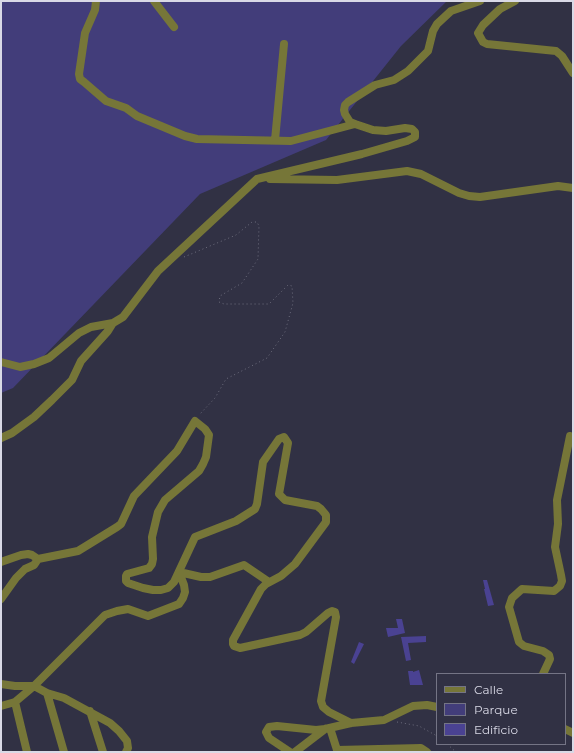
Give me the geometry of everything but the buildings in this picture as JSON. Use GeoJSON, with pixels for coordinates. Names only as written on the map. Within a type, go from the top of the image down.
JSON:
{"type":"FeatureCollection","features":[{"type":"Feature","properties":{"kind":"street"},"geometry":{"type":"LineString","coordinates":[[96,1],[95,10],[85,33],[79,74],[80,79],[106,101],[126,108],[137,116],[190,138],[291,141],[354,124]]}},
{"type":"Feature","properties":{"kind":"street"},"geometry":{"type":"LineString","coordinates":[[154,1],[174,27]]}},
{"type":"Feature","properties":{"kind":"street"},"geometry":{"type":"LineString","coordinates":[[1,362],[20,367],[34,364],[49,358],[79,333],[91,327],[113,323],[123,317],[158,271],[257,179],[362,154],[407,141],[414,137],[415,132],[412,129],[405,128],[386,131],[373,130],[354,124],[350,122],[344,110],[348,102],[375,85],[394,80],[408,71],[428,51],[437,24],[452,11],[480,1]]}},
{"type":"Feature","properties":{"kind":"street"},"geometry":{"type":"LineString","coordinates":[[515,1],[500,9],[483,25],[478,33],[482,42],[487,44],[556,51],[562,56],[573,73]]}},
{"type":"Feature","properties":{"kind":"street"},"geometry":{"type":"LineString","coordinates":[[275,140],[284,44]]}},
{"type":"Feature","properties":{"kind":"street"},"geometry":{"type":"LineString","coordinates":[[257,179],[337,180],[407,171],[421,174],[459,193],[469,196],[480,197],[558,186],[573,188]]}},
{"type":"Feature","properties":{"kind":"street"},"geometry":{"type":"LineString","coordinates":[[1,438],[12,433],[34,417],[72,380],[81,361],[108,331],[113,323]]}},
{"type":"Feature","properties":{"kind":"street"},"geometry":{"type":"LineString","coordinates":[[1,599],[16,578],[25,569],[34,565],[38,559],[78,551],[118,527],[121,524],[134,496],[177,451],[195,421],[205,429],[209,435],[206,457],[203,464],[199,470],[165,500],[158,512],[152,537],[152,564],[149,568],[127,574],[125,578],[128,583],[153,590],[168,588],[174,582],[195,537],[236,522],[255,509],[263,462],[284,437],[288,443],[279,494],[285,500],[317,506],[326,515],[326,522],[295,564],[281,576],[269,582],[261,589],[234,640],[234,646],[240,648],[306,632],[328,613],[334,611],[336,617],[321,701],[323,707],[329,712],[351,723]]}},
{"type":"Feature","properties":{"kind":"street"},"geometry":{"type":"LineString","coordinates":[[543,673],[550,659],[549,655],[543,651],[524,646],[519,642],[509,607],[512,598],[522,589],[554,591],[560,586],[562,581],[555,547],[558,524],[557,500],[570,436]]}},
{"type":"Feature","properties":{"kind":"street"},"geometry":{"type":"LineString","coordinates":[[1,562],[28,554],[36,556],[38,559]]}},
{"type":"Feature","properties":{"kind":"street"},"geometry":{"type":"LineString","coordinates":[[179,572],[202,577],[210,577],[244,565],[269,582]]}},
{"type":"Feature","properties":{"kind":"street"},"geometry":{"type":"LineString","coordinates":[[1,706],[15,702],[34,686],[105,615],[128,609],[148,616],[179,604],[185,592],[179,572]]}},
{"type":"Feature","properties":{"kind":"street"},"geometry":{"type":"LineString","coordinates":[[1,684],[34,686],[47,693],[64,698],[90,711],[110,723],[119,731],[127,741],[128,748],[126,752]]}},
{"type":"Feature","properties":{"kind":"street"},"geometry":{"type":"LineString","coordinates":[[47,693],[64,752]]}},
{"type":"Feature","properties":{"kind":"street"},"geometry":{"type":"LineString","coordinates":[[15,702],[27,752]]}},
{"type":"Feature","properties":{"kind":"street"},"geometry":{"type":"LineString","coordinates":[[290,752],[269,738],[266,732],[269,727],[277,726],[316,730],[351,723],[384,720],[413,706],[427,705],[436,707]]}},
{"type":"Feature","properties":{"kind":"street"},"geometry":{"type":"LineString","coordinates":[[90,711],[103,752]]}},
{"type":"Feature","properties":{"kind":"street"},"geometry":{"type":"LineString","coordinates":[[328,728],[337,751],[420,748],[426,751]]}},
{"type":"Feature","properties":{"kind":"street"},"geometry":{"type":"LineString","coordinates":[[295,752],[328,728]]}},
{"type":"Feature","properties":{"kind":"path"},"geometry":{"type":"LineString","coordinates":[[171,258],[181,259],[230,238],[252,222],[256,222],[259,226],[258,259],[242,283],[220,296],[219,302],[224,304],[269,304],[288,285],[292,286],[293,303],[285,332],[280,339],[266,358],[226,379],[214,398],[195,421]]}},
{"type":"Feature","properties":{"kind":"path"},"geometry":{"type":"LineString","coordinates":[[397,723],[419,726],[436,735]]}},
{"type":"Feature","properties":{"kind":"path"},"geometry":{"type":"LineString","coordinates":[[448,745],[456,752]]}},
{"type":"Feature","properties":{"kind":"green space"},"geometry":{"type":"Polygon","coordinates":[[[1,1],[447,1],[401,46],[326,140],[200,194],[13,388],[1,393],[1,1]]]}}]}
